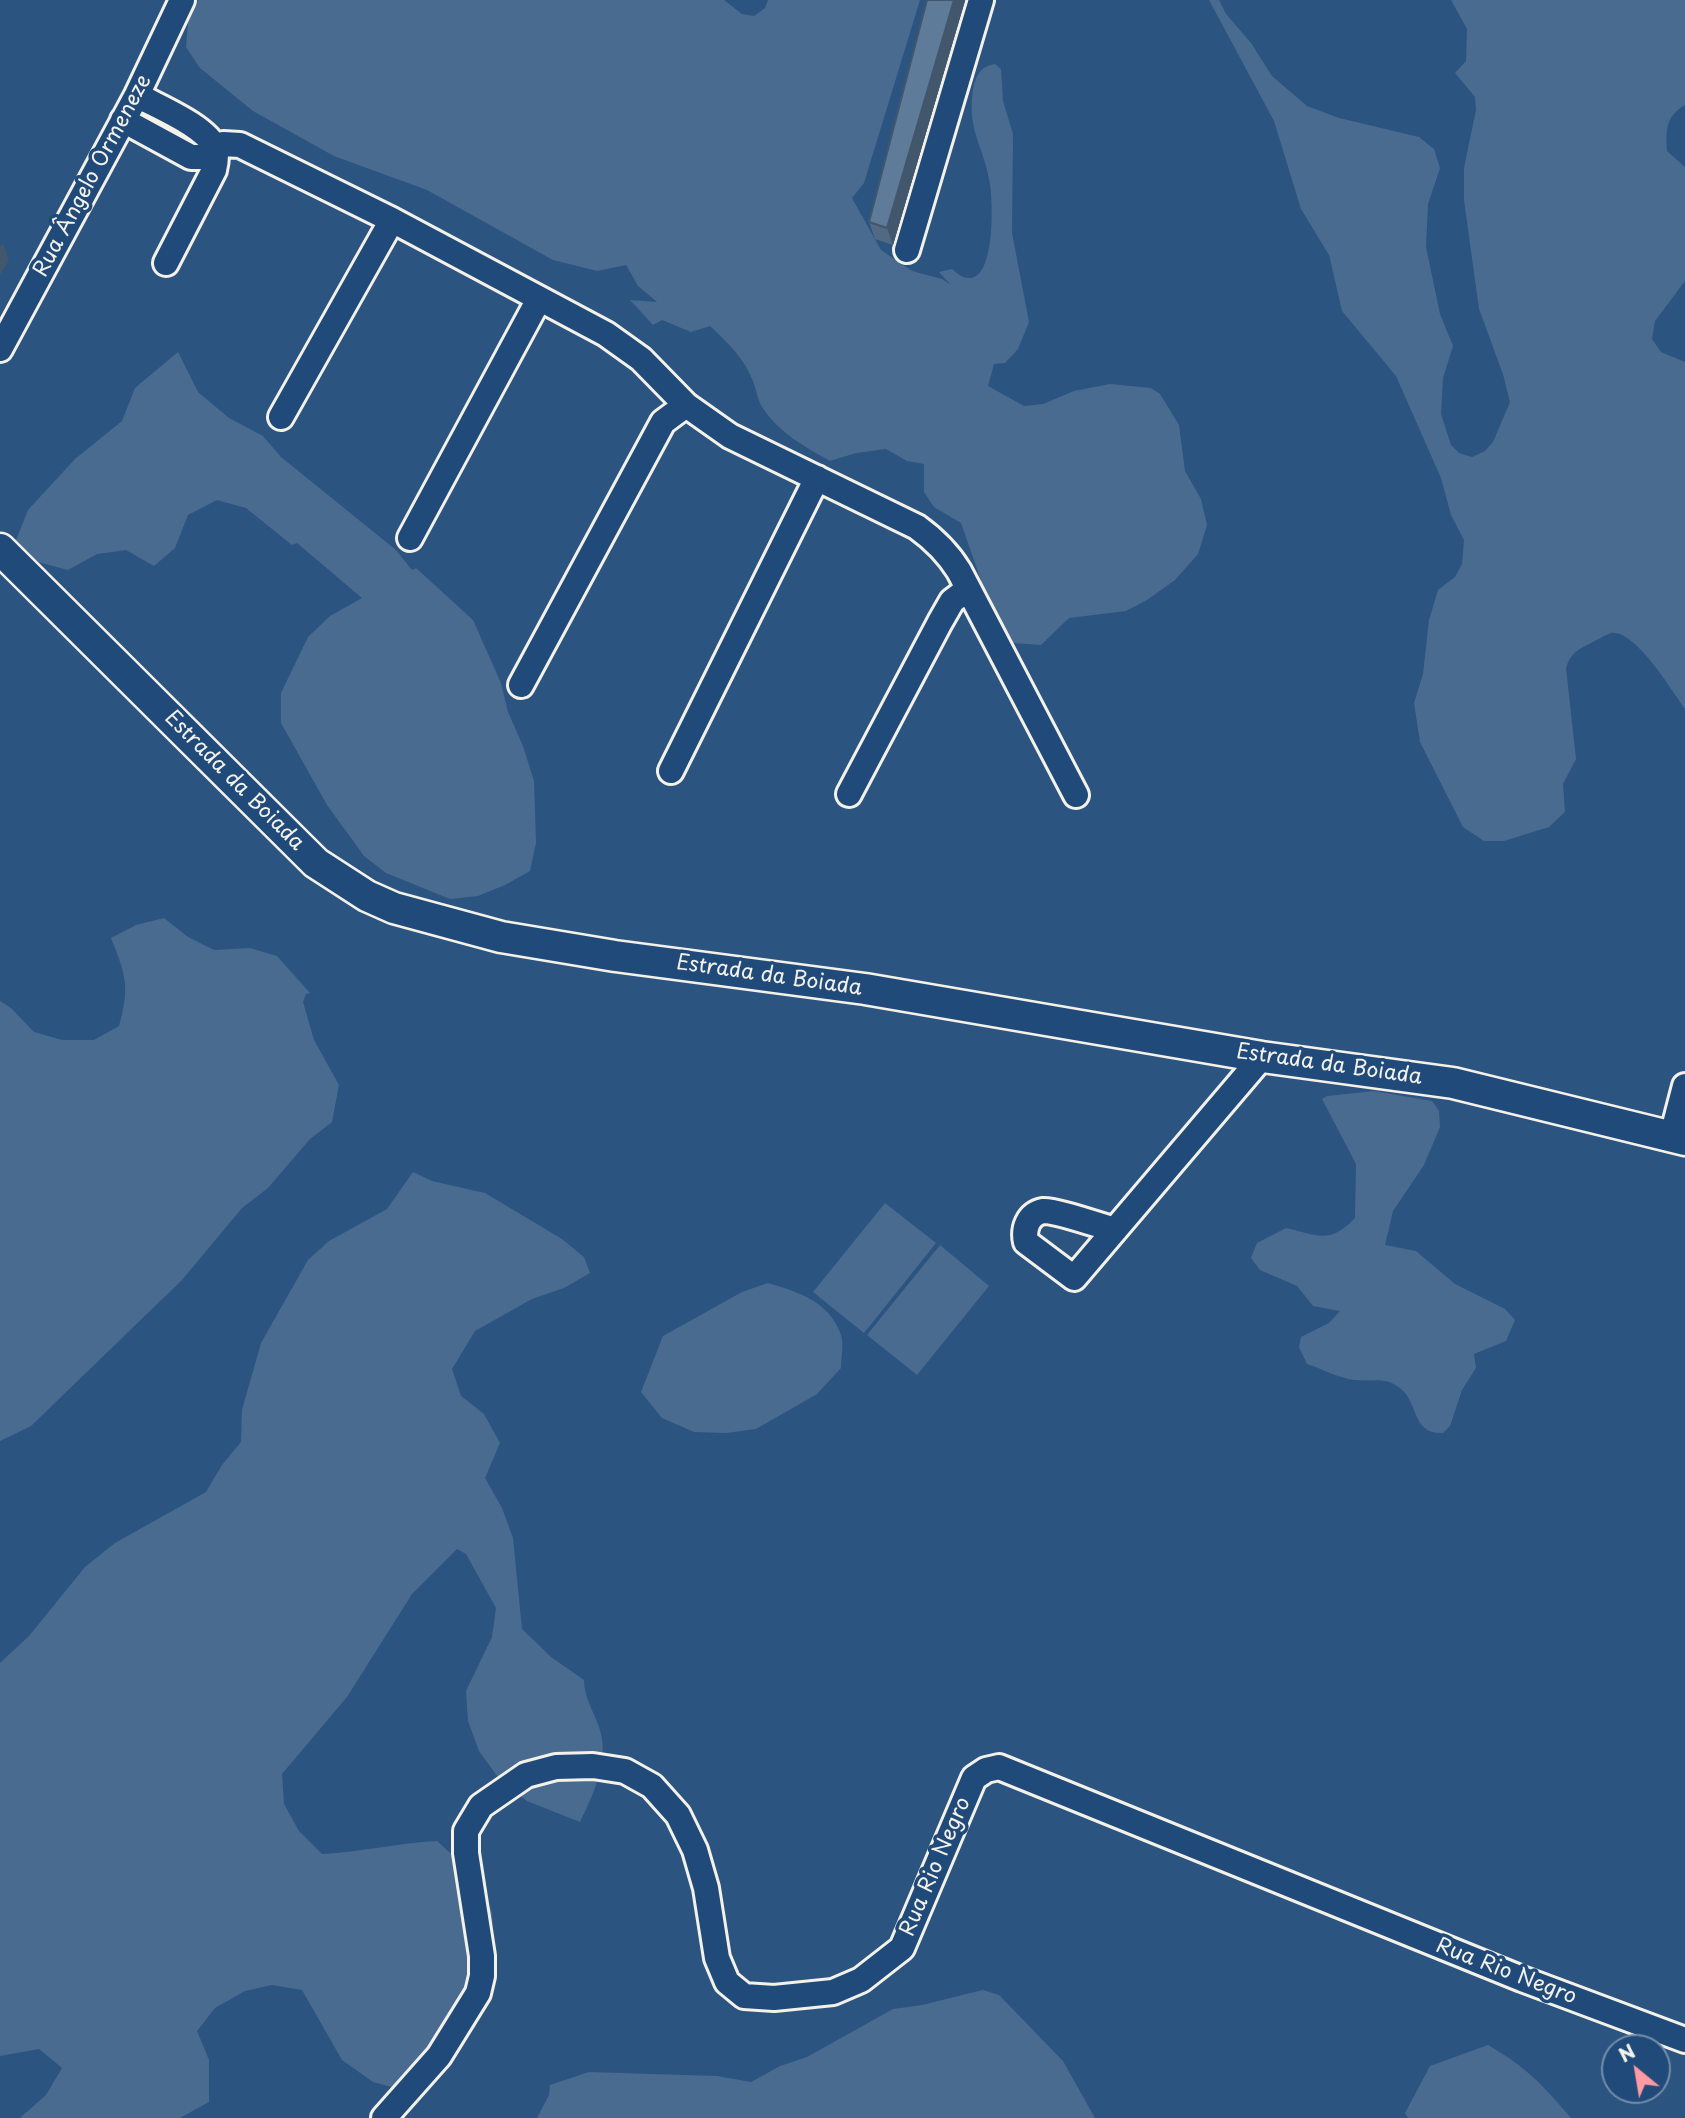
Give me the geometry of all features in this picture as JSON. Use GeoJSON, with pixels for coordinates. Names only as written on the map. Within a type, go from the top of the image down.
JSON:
{"type":"FeatureCollection","features":[{"type":"Feature","properties":{"kind":"main road","name":"Estrada da Boiada"},"geometry":{"type":"LineString","coordinates":[[0,549],[316,863],[367,896],[394,908],[501,937],[615,956],[865,989],[1262,1056],[1453,1083],[1678,1138]]}},
{"type":"Feature","properties":{"kind":"street","name":"Rua Ângelo Ormeneze"},"geometry":{"type":"LineString","coordinates":[[0,349],[137,95],[182,0]]}},
{"type":"Feature","properties":{"kind":"street"},"geometry":{"type":"LineString","coordinates":[[907,250],[981,0]]}},
{"type":"Feature","properties":{"kind":"street"},"geometry":{"type":"LineString","coordinates":[[137,95],[204,132],[215,149],[214,170],[166,263]]}},
{"type":"Feature","properties":{"kind":"street"},"geometry":{"type":"LineString","coordinates":[[123,120],[191,157],[204,157],[223,144],[240,145],[392,220],[624,346],[657,374],[686,405],[730,436],[917,527],[950,557],[1076,795]]}},
{"type":"Feature","properties":{"kind":"street"},"geometry":{"type":"LineString","coordinates":[[281,417],[392,220]]}},
{"type":"Feature","properties":{"kind":"street"},"geometry":{"type":"LineString","coordinates":[[410,538],[539,299]]}},
{"type":"Feature","properties":{"kind":"street"},"geometry":{"type":"LineString","coordinates":[[521,685],[663,422],[686,405]]}},
{"type":"Feature","properties":{"kind":"street"},"geometry":{"type":"LineString","coordinates":[[671,771],[817,478]]}},
{"type":"Feature","properties":{"kind":"street"},"geometry":{"type":"LineString","coordinates":[[849,794],[952,601],[968,589]]}},
{"type":"Feature","properties":{"kind":"street"},"geometry":{"type":"LineString","coordinates":[[1115,1230],[1262,1056]]}},
{"type":"Feature","properties":{"kind":"street","name":"Estrada da Boiada"},"geometry":{"type":"LineString","coordinates":[[1678,1138],[1685,1086]]}},
{"type":"Feature","properties":{"kind":"street","name":"Rua Rio Negro"},"geometry":{"type":"LineString","coordinates":[[384,2118],[439,2056],[478,1993],[482,1976],[482,1956],[466,1853],[466,1831],[481,1806],[526,1776],[556,1767],[593,1766],[625,1772],[652,1786],[678,1815],[695,1850],[706,1888],[717,1958],[727,1982],[744,1996],[774,1998],[833,1992],[861,1980],[902,1948],[974,1778],[986,1770],[999,1767],[1522,1979],[1685,2040]]}},
{"type":"Feature","properties":{"kind":"shaded area"},"geometry":{"type":"Polygon","coordinates":[[[198,0],[724,0],[742,14],[754,16],[765,8],[768,0],[920,0],[864,183],[852,198],[881,250],[912,271],[942,279],[951,285],[939,272],[952,269],[967,278],[978,274],[988,253],[992,207],[987,170],[974,125],[972,100],[975,81],[981,71],[995,64],[1001,69],[1003,101],[1013,134],[1012,233],[1029,322],[1018,349],[1005,363],[994,364],[988,386],[1024,406],[1043,404],[1074,391],[1110,384],[1151,388],[1160,394],[1179,425],[1185,471],[1201,499],[1207,525],[1198,554],[1175,580],[1126,611],[1069,618],[1041,645],[1014,643],[999,632],[961,523],[934,507],[924,492],[924,464],[907,461],[886,449],[856,453],[830,461],[793,438],[768,416],[745,365],[710,326],[691,332],[662,320],[653,325],[630,300],[657,302],[638,286],[626,265],[597,271],[553,260],[427,190],[334,156],[253,111],[200,68],[186,47],[188,22],[198,0]]]}},
{"type":"Feature","properties":{"kind":"shaded area"},"geometry":{"type":"Polygon","coordinates":[[[1209,0],[1219,0],[1226,14],[1251,43],[1272,76],[1307,106],[1339,118],[1419,137],[1434,149],[1440,168],[1428,204],[1426,247],[1440,314],[1453,346],[1443,378],[1441,414],[1451,445],[1459,453],[1472,457],[1485,451],[1493,442],[1510,402],[1503,374],[1479,309],[1464,200],[1464,168],[1476,110],[1475,97],[1455,73],[1466,61],[1467,29],[1451,0],[1685,0],[1685,105],[1670,119],[1667,151],[1685,167],[1685,281],[1655,321],[1652,339],[1661,352],[1685,362],[1685,709],[1642,651],[1621,634],[1611,633],[1575,652],[1566,668],[1576,759],[1563,784],[1565,812],[1549,827],[1504,841],[1484,841],[1463,827],[1420,742],[1414,703],[1423,674],[1429,620],[1438,590],[1455,577],[1462,564],[1464,540],[1451,515],[1441,478],[1396,376],[1342,311],[1329,255],[1301,209],[1274,121],[1209,0]]]}},
{"type":"Feature","properties":{"kind":"shaded area"},"geometry":{"type":"Polygon","coordinates":[[[178,352],[198,392],[229,418],[263,436],[281,457],[396,550],[412,570],[416,568],[473,620],[501,683],[508,712],[534,781],[536,843],[530,871],[478,896],[450,899],[386,873],[364,856],[327,805],[281,723],[281,693],[308,637],[330,616],[362,598],[297,543],[292,545],[246,508],[217,500],[188,515],[175,548],[154,566],[126,550],[97,554],[68,570],[38,562],[15,543],[28,510],[75,459],[122,421],[135,388],[178,352]]]}},
{"type":"Feature","properties":{"kind":"shaded area"},"geometry":{"type":"Polygon","coordinates":[[[164,918],[188,937],[214,950],[250,948],[277,956],[310,993],[306,994],[303,1002],[314,1040],[339,1085],[332,1122],[310,1139],[268,1188],[242,1208],[182,1280],[31,1426],[0,1441],[0,1001],[11,1008],[34,1032],[62,1040],[94,1040],[119,1026],[125,1001],[123,972],[111,938],[136,925],[164,918]]]}},
{"type":"Feature","properties":{"kind":"shaded area"},"geometry":{"type":"Polygon","coordinates":[[[1374,1091],[1432,1101],[1439,1111],[1440,1127],[1424,1165],[1393,1211],[1385,1245],[1416,1251],[1455,1284],[1505,1309],[1515,1320],[1506,1341],[1474,1354],[1476,1368],[1462,1390],[1450,1426],[1443,1433],[1425,1429],[1407,1395],[1390,1382],[1348,1379],[1307,1364],[1299,1347],[1301,1337],[1329,1323],[1340,1311],[1313,1306],[1297,1286],[1260,1270],[1251,1258],[1257,1243],[1286,1228],[1315,1235],[1330,1235],[1355,1218],[1356,1164],[1322,1099],[1327,1096],[1374,1091]]]}},
{"type":"Feature","properties":{"kind":"shaded area"},"geometry":{"type":"Polygon","coordinates":[[[413,1172],[432,1181],[485,1193],[562,1239],[584,1257],[590,1273],[564,1288],[532,1299],[475,1331],[452,1369],[461,1396],[484,1414],[500,1443],[485,1478],[502,1508],[513,1538],[522,1629],[551,1657],[584,1680],[587,1698],[599,1727],[603,1751],[599,1776],[590,1799],[580,1822],[527,1801],[500,1780],[479,1751],[468,1721],[466,1691],[492,1637],[496,1608],[466,1554],[457,1549],[412,1594],[347,1697],[282,1774],[284,1804],[299,1831],[322,1854],[437,1841],[479,1879],[492,1912],[495,1972],[487,2002],[472,2031],[434,2073],[403,2090],[373,2082],[342,2060],[302,1990],[272,1985],[245,1991],[215,2008],[197,2031],[209,2060],[209,2102],[180,2118],[20,2118],[46,2095],[62,2068],[39,2049],[0,2056],[0,1663],[29,1636],[85,1567],[115,1543],[206,1492],[222,1465],[241,1442],[242,1410],[261,1343],[308,1260],[329,1241],[387,1209],[413,1172]]]}},
{"type":"Feature","properties":{"kind":"shaded area"},"geometry":{"type":"Polygon","coordinates":[[[885,1203],[936,1243],[864,1333],[813,1292],[885,1203]]]}},
{"type":"Feature","properties":{"kind":"shaded area"},"geometry":{"type":"Polygon","coordinates":[[[940,1245],[989,1286],[917,1375],[867,1335],[940,1245]]]}},
{"type":"Feature","properties":{"kind":"shaded area"},"geometry":{"type":"Polygon","coordinates":[[[768,1283],[812,1300],[829,1314],[842,1339],[841,1368],[817,1394],[756,1429],[726,1433],[694,1432],[662,1418],[641,1392],[663,1336],[742,1292],[768,1283]]]}},
{"type":"Feature","properties":{"kind":"shaded area"},"geometry":{"type":"Polygon","coordinates":[[[983,1990],[999,1995],[1063,2061],[1095,2118],[537,2118],[549,2095],[550,2085],[589,2072],[717,2076],[751,2082],[780,2066],[807,2057],[893,2009],[983,1990]]]}},
{"type":"Feature","properties":{"kind":"shaded area"},"geometry":{"type":"Polygon","coordinates":[[[1488,2045],[1533,2077],[1571,2118],[1408,2118],[1405,2113],[1430,2066],[1488,2045]]]}},
{"type":"Feature","properties":{"kind":"building"},"geometry":{"type":"Polygon","coordinates":[[[927,0],[954,0],[887,228],[869,222],[927,0]]]}}]}
